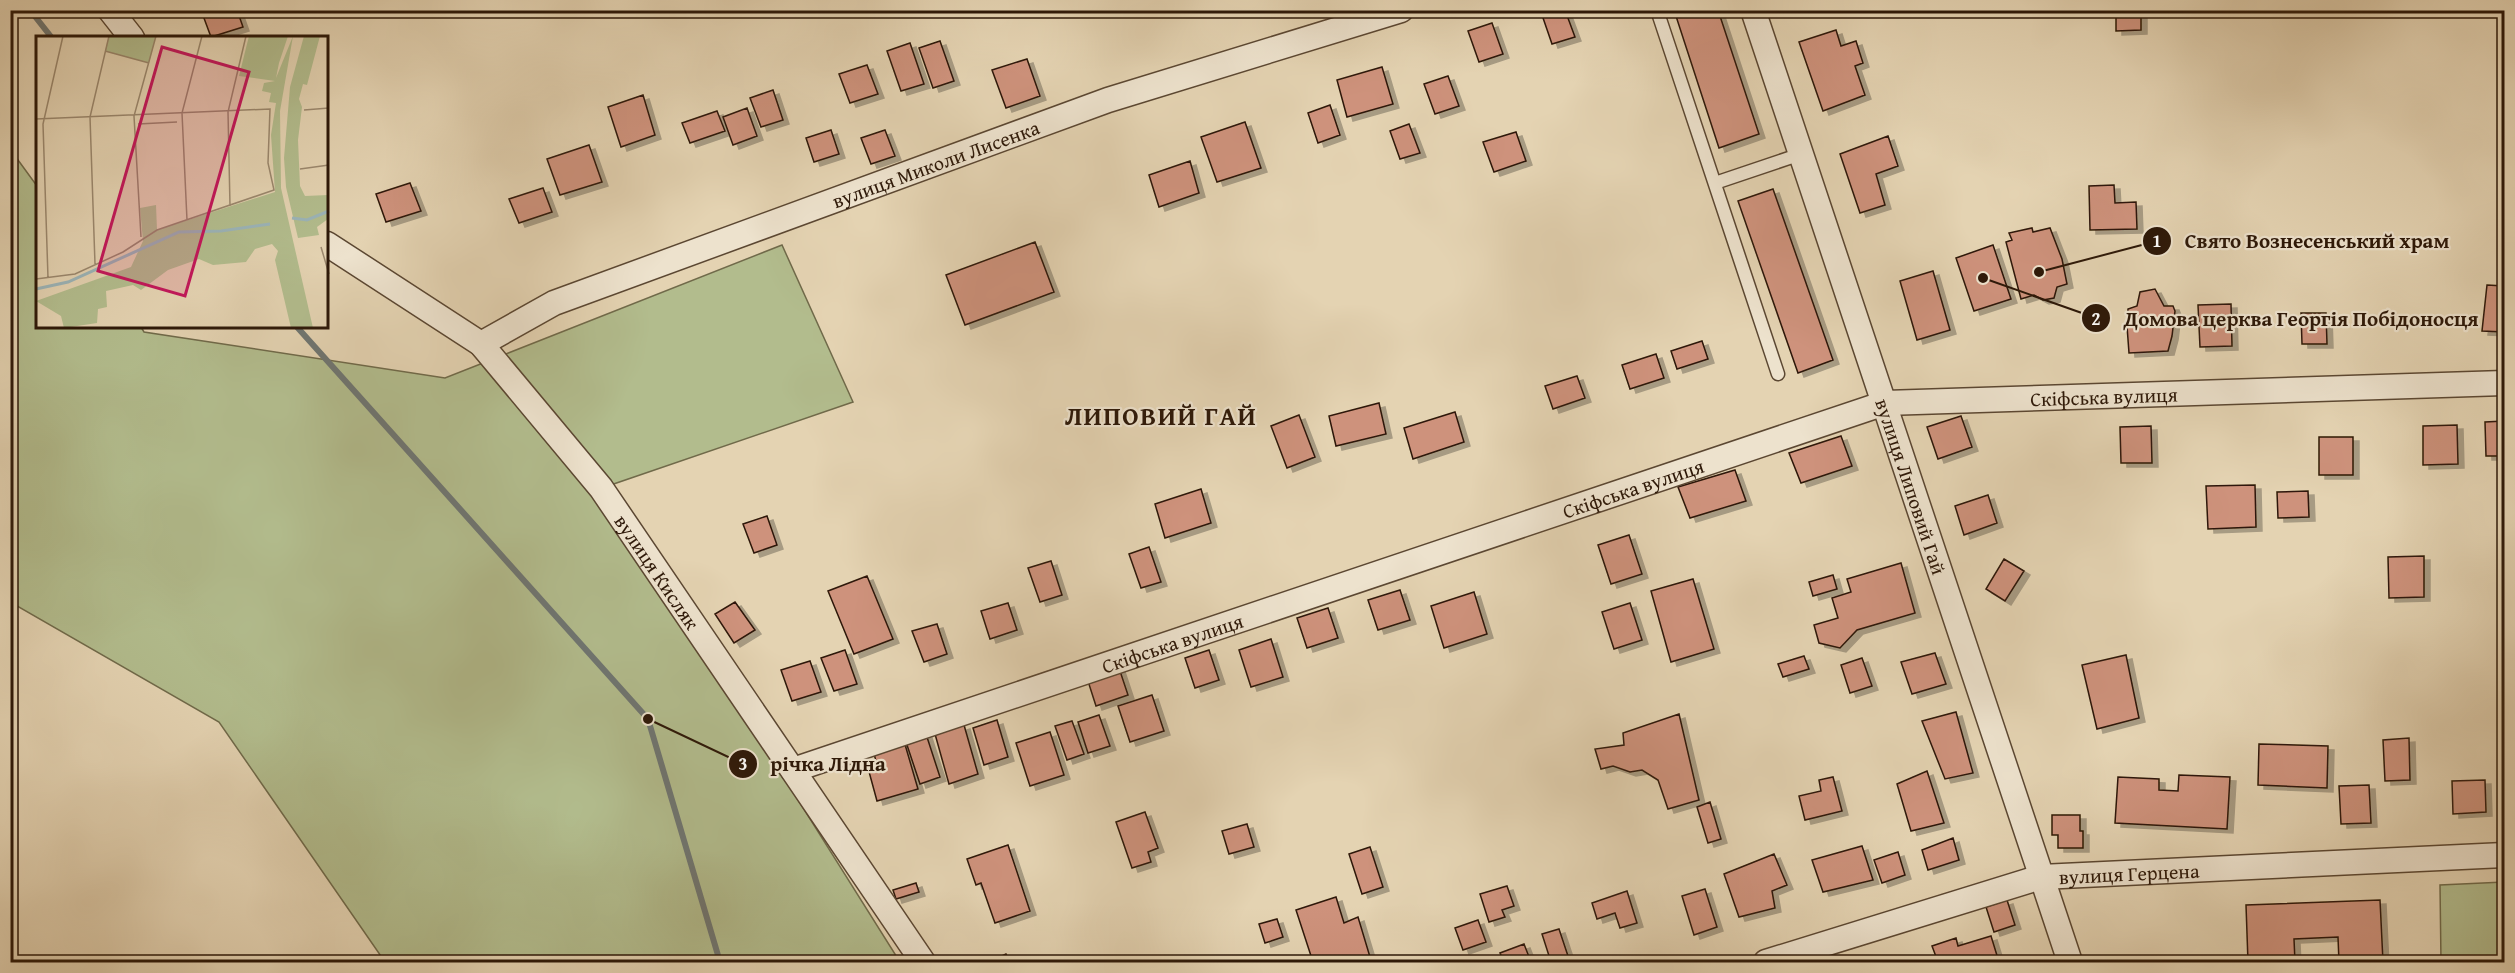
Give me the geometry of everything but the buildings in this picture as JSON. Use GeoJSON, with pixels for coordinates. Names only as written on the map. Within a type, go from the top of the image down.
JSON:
{"type":"FeatureCollection","features":[{"type":"Feature","properties":{"kind":"street"},"geometry":{"type":"LineString","coordinates":[[110,10],[130,36]]}},
{"type":"Feature","properties":{"kind":"street","name":"вулиця Миколи Лисенка"},"geometry":{"type":"LineString","coordinates":[[481,344],[554,303],[1108,100],[1401,10]]}},
{"type":"Feature","properties":{"kind":"street","name":"вулиця Липовий Гай"},"geometry":{"type":"LineString","coordinates":[[1753,10],[2070,963]]}},
{"type":"Feature","properties":{"kind":"street","name":"вулиця Кисляк"},"geometry":{"type":"LineString","coordinates":[[328,245],[481,344],[601,488],[923,963]]}},
{"type":"Feature","properties":{"kind":"street","name":"Скіфська вулиця"},"geometry":{"type":"LineString","coordinates":[[793,771],[1885,403],[2505,383]]}},
{"type":"Feature","properties":{"kind":"street","name":"вулиця Герцена"},"geometry":{"type":"LineString","coordinates":[[1766,963],[2041,877],[2505,855]]}},
{"type":"Feature","properties":{"kind":"lane"},"geometry":{"type":"LineString","coordinates":[[1657,10],[1778,374]]}},
{"type":"Feature","properties":{"kind":"lane"},"geometry":{"type":"LineString","coordinates":[[1715,183],[1801,154]]}},
{"type":"Feature","properties":{"kind":"green space"},"geometry":{"type":"Polygon","coordinates":[[[10,149],[36,185],[36,328],[142,328],[144,332],[445,378],[782,245],[853,402],[602,488],[900,962],[385,962],[219,722],[17,606],[11,598],[10,149]]]}},
{"type":"Feature","properties":{"kind":"green space"},"geometry":{"type":"Polygon","coordinates":[[[2504,882],[2504,962],[2441,962],[2440,885],[2504,882]]]}},
{"type":"Feature","properties":{"kind":"waterway"},"geometry":{"type":"LineString","coordinates":[[30,10],[50,36]]}},
{"type":"Feature","properties":{"kind":"waterway"},"geometry":{"type":"LineString","coordinates":[[298,328],[648,719],[720,962]]}},
{"type":"Feature","properties":{"kind":"place","name":"Свято Вознесенський храм"},"geometry":{"type":"Point","coordinates":[2039,272]}},
{"type":"Feature","properties":{"kind":"place","name":"Домова церква Георгія Побідоносця"},"geometry":{"type":"Point","coordinates":[1983,278]}},
{"type":"Feature","properties":{"kind":"place","name":"річка Лідна"},"geometry":{"type":"Point","coordinates":[648,719]}},
{"type":"Feature","properties":{"kind":"district","name":"ЛИПОВИЙ ГАЙ"},"geometry":{"type":"Point","coordinates":[1161,415]}}]}
